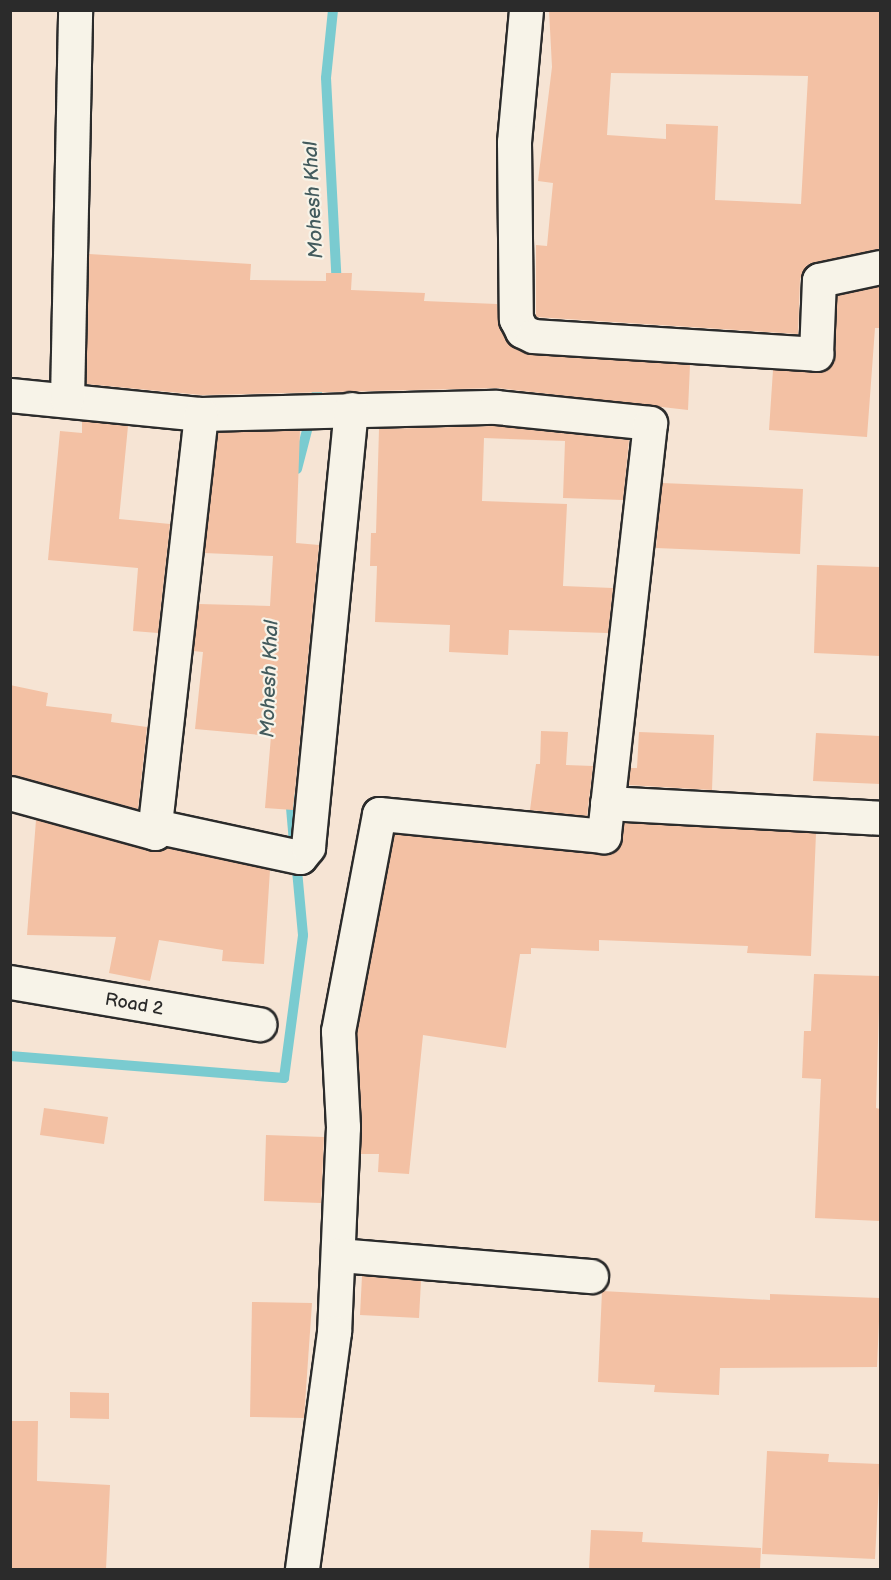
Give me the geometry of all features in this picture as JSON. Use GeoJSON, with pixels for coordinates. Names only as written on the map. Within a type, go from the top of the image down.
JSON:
{"type":"FeatureCollection","features":[{"type":"Feature","properties":{"kind":"street"},"geometry":{"type":"LineString","coordinates":[[67,399],[75,10]]}},
{"type":"Feature","properties":{"kind":"street"},"geometry":{"type":"LineString","coordinates":[[526,10],[514,142],[516,319],[522,331],[533,336],[816,354],[819,280],[880,267]]}},
{"type":"Feature","properties":{"kind":"street"},"geometry":{"type":"LineString","coordinates":[[10,395],[201,414],[496,407],[650,423],[604,836],[379,814],[338,1031],[343,1128],[339,1255],[325,1426],[311,1474],[302,1569]]}},
{"type":"Feature","properties":{"kind":"street"},"geometry":{"type":"LineString","coordinates":[[155,826],[300,857],[308,847],[351,409]]}},
{"type":"Feature","properties":{"kind":"street"},"geometry":{"type":"LineString","coordinates":[[10,793],[155,833],[201,414]]}},
{"type":"Feature","properties":{"kind":"street"},"geometry":{"type":"LineString","coordinates":[[607,803],[880,818]]}},
{"type":"Feature","properties":{"kind":"street","name":"Road 2"},"geometry":{"type":"LineString","coordinates":[[10,982],[259,1024]]}},
{"type":"Feature","properties":{"kind":"street"},"geometry":{"type":"LineString","coordinates":[[339,1255],[591,1276]]}},
{"type":"Feature","properties":{"kind":"building"},"geometry":{"type":"Polygon","coordinates":[[[549,10],[880,10],[880,249],[807,265],[800,279],[798,334],[536,317],[536,245],[547,246],[553,183],[538,181],[552,67],[549,10]],[[611,73],[607,135],[666,139],[666,124],[718,126],[715,200],[801,204],[808,76],[611,73]]]}},
{"type":"Feature","properties":{"kind":"building"},"geometry":{"type":"Polygon","coordinates":[[[89,254],[251,264],[250,280],[326,281],[326,273],[352,273],[351,290],[425,293],[424,301],[497,304],[505,339],[526,353],[690,365],[688,410],[498,388],[202,395],[86,384],[89,254]]]}},
{"type":"Feature","properties":{"kind":"building"},"geometry":{"type":"Polygon","coordinates":[[[880,286],[880,328],[875,328],[867,437],[769,430],[773,370],[825,370],[835,355],[837,295],[880,286]]]}},
{"type":"Feature","properties":{"kind":"building"},"geometry":{"type":"Polygon","coordinates":[[[82,421],[128,426],[119,519],[170,524],[158,633],[133,631],[138,568],[48,560],[60,431],[82,433],[82,421]]]}},
{"type":"Feature","properties":{"kind":"building"},"geometry":{"type":"Polygon","coordinates":[[[495,426],[629,440],[623,500],[563,498],[565,441],[484,438],[482,501],[567,504],[563,586],[613,588],[608,633],[509,630],[508,655],[449,652],[450,625],[375,622],[377,566],[370,566],[371,533],[376,533],[379,429],[495,426]]]}},
{"type":"Feature","properties":{"kind":"building"},"geometry":{"type":"Polygon","coordinates":[[[300,430],[296,543],[319,545],[293,810],[265,808],[271,736],[195,729],[203,652],[193,651],[199,604],[270,606],[273,556],[204,553],[218,432],[300,430]]]}},
{"type":"Feature","properties":{"kind":"building"},"geometry":{"type":"Polygon","coordinates":[[[662,483],[803,489],[800,554],[656,548],[662,483]]]}},
{"type":"Feature","properties":{"kind":"building"},"geometry":{"type":"Polygon","coordinates":[[[817,565],[880,567],[880,656],[814,653],[817,565]]]}},
{"type":"Feature","properties":{"kind":"building"},"geometry":{"type":"Polygon","coordinates":[[[10,685],[48,693],[46,706],[112,714],[111,722],[147,727],[138,809],[10,775],[10,685]]]}},
{"type":"Feature","properties":{"kind":"building"},"geometry":{"type":"Polygon","coordinates":[[[541,731],[568,732],[566,765],[593,766],[587,816],[530,810],[536,764],[540,764],[541,731]]]}},
{"type":"Feature","properties":{"kind":"building"},"geometry":{"type":"Polygon","coordinates":[[[639,732],[714,735],[712,790],[628,785],[630,768],[637,768],[639,732]]]}},
{"type":"Feature","properties":{"kind":"building"},"geometry":{"type":"Polygon","coordinates":[[[816,733],[880,736],[880,784],[813,781],[816,733]]]}},
{"type":"Feature","properties":{"kind":"building"},"geometry":{"type":"Polygon","coordinates":[[[36,820],[150,851],[167,848],[270,870],[264,964],[222,961],[223,950],[159,940],[150,981],[109,973],[116,937],[27,935],[36,820]]]}},
{"type":"Feature","properties":{"kind":"building"},"geometry":{"type":"Polygon","coordinates":[[[624,823],[816,833],[811,956],[747,953],[748,946],[599,940],[599,951],[531,948],[531,954],[520,954],[506,1048],[423,1035],[409,1174],[378,1172],[379,1154],[361,1154],[357,1032],[394,834],[603,855],[619,847],[624,823]]]}},
{"type":"Feature","properties":{"kind":"building"},"geometry":{"type":"Polygon","coordinates":[[[814,974],[880,976],[876,1108],[880,1109],[880,1221],[815,1218],[821,1079],[802,1078],[804,1031],[811,1031],[814,974]]]}},
{"type":"Feature","properties":{"kind":"building"},"geometry":{"type":"Polygon","coordinates":[[[44,1108],[108,1117],[104,1144],[40,1135],[44,1108]]]}},
{"type":"Feature","properties":{"kind":"building"},"geometry":{"type":"Polygon","coordinates":[[[266,1135],[324,1137],[321,1203],[264,1201],[266,1135]]]}},
{"type":"Feature","properties":{"kind":"building"},"geometry":{"type":"Polygon","coordinates":[[[362,1276],[421,1281],[419,1318],[360,1315],[362,1276]]]}},
{"type":"Feature","properties":{"kind":"building"},"geometry":{"type":"Polygon","coordinates":[[[602,1291],[770,1300],[770,1294],[880,1298],[877,1367],[720,1368],[719,1395],[654,1392],[655,1385],[598,1382],[602,1291]]]}},
{"type":"Feature","properties":{"kind":"building"},"geometry":{"type":"Polygon","coordinates":[[[252,1302],[312,1303],[304,1418],[250,1417],[252,1302]]]}},
{"type":"Feature","properties":{"kind":"building"},"geometry":{"type":"Polygon","coordinates":[[[70,1392],[109,1393],[109,1419],[70,1418],[70,1392]]]}},
{"type":"Feature","properties":{"kind":"building"},"geometry":{"type":"Polygon","coordinates":[[[10,1421],[38,1421],[37,1481],[110,1485],[106,1569],[10,1569],[10,1421]]]}},
{"type":"Feature","properties":{"kind":"building"},"geometry":{"type":"Polygon","coordinates":[[[767,1451],[829,1454],[828,1462],[880,1464],[875,1559],[762,1554],[767,1451]]]}},
{"type":"Feature","properties":{"kind":"building"},"geometry":{"type":"Polygon","coordinates":[[[591,1530],[643,1532],[642,1542],[761,1548],[760,1569],[589,1569],[591,1530]]]}},
{"type":"Feature","properties":{"kind":"waterway","name":"Mohesh Khal"},"geometry":{"type":"LineString","coordinates":[[333,10],[326,78],[337,286]]}},
{"type":"Feature","properties":{"kind":"waterway","name":"Mohesh Khal"},"geometry":{"type":"LineString","coordinates":[[297,469],[320,380]]}},
{"type":"Feature","properties":{"kind":"waterway","name":"Mohesh Khal"},"geometry":{"type":"LineString","coordinates":[[290,796],[294,843]]}},
{"type":"Feature","properties":{"kind":"waterway","name":"Mohesh Khal"},"geometry":{"type":"LineString","coordinates":[[10,1056],[284,1078],[303,935],[296,859]]}}]}
